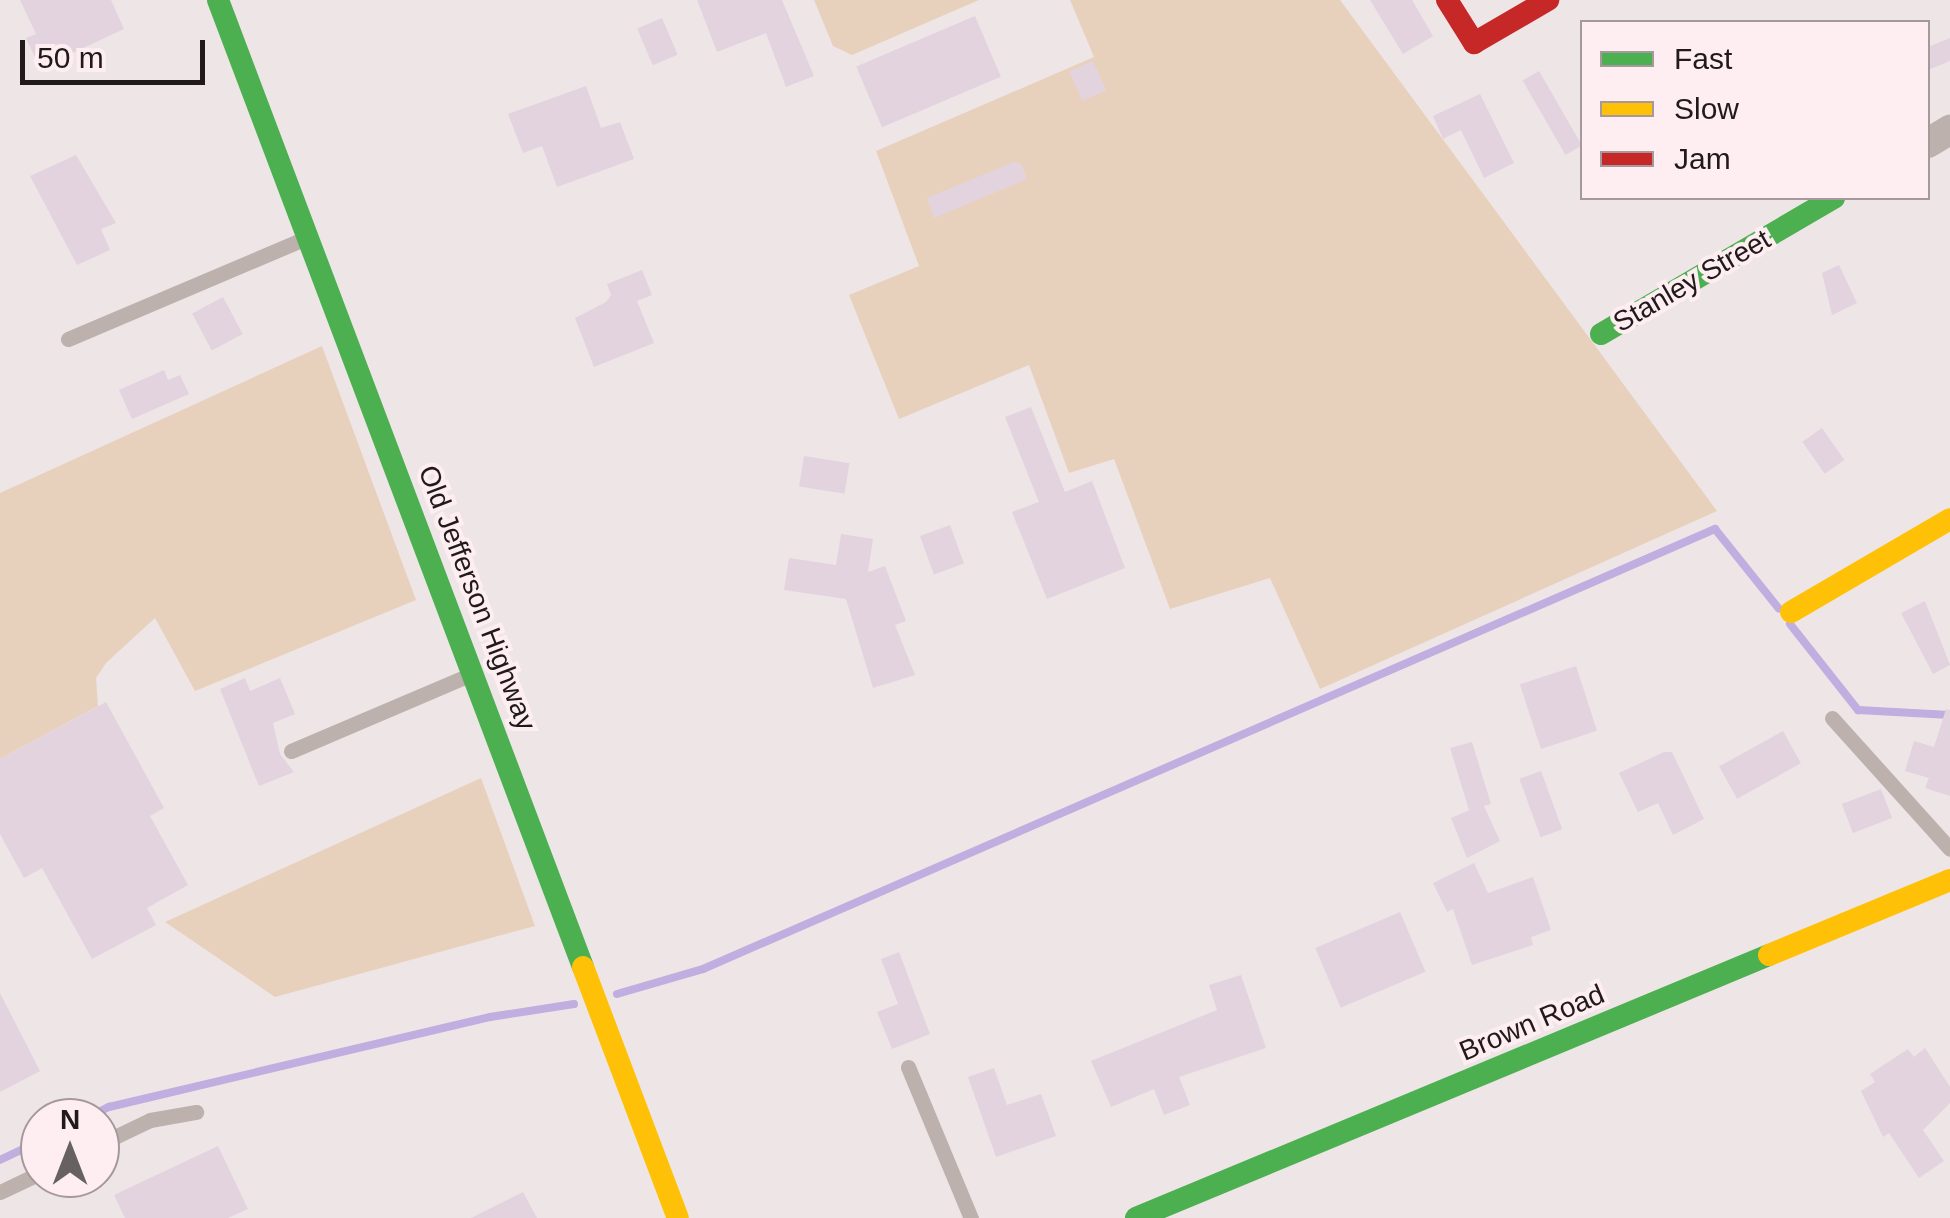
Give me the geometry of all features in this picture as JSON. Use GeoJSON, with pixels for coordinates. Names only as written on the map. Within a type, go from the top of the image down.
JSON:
{"type":"FeatureCollection","features":[{"type":"Feature","properties":{"kind":"street","name":"Old Jefferson Highway"},"geometry":{"type":"LineString","coordinates":[[218,0],[312,236],[678,1218]]}},
{"type":"Feature","properties":{"kind":"street"},"geometry":{"type":"LineString","coordinates":[[1447,0],[1474,43],[1548,0]]}},
{"type":"Feature","properties":{"kind":"street","name":"Stanley Street"},"geometry":{"type":"LineString","coordinates":[[1601,334],[1831,200]]}},
{"type":"Feature","properties":{"kind":"street"},"geometry":{"type":"LineString","coordinates":[[1791,612],[1950,519]]}},
{"type":"Feature","properties":{"kind":"street","name":"Brown Road"},"geometry":{"type":"LineString","coordinates":[[1136,1218],[1950,880]]}},
{"type":"Feature","properties":{"kind":"lane"},"geometry":{"type":"LineString","coordinates":[[68,339],[312,236]]}},
{"type":"Feature","properties":{"kind":"lane"},"geometry":{"type":"LineString","coordinates":[[291,751],[475,673]]}},
{"type":"Feature","properties":{"kind":"lane"},"geometry":{"type":"LineString","coordinates":[[1832,718],[1950,849]]}},
{"type":"Feature","properties":{"kind":"lane"},"geometry":{"type":"LineString","coordinates":[[908,1067],[971,1218]]}},
{"type":"Feature","properties":{"kind":"lane"},"geometry":{"type":"LineString","coordinates":[[120,1134],[150,1120],[196,1112]]}},
{"type":"Feature","properties":{"kind":"shaded area"},"geometry":{"type":"Polygon","coordinates":[[[814,0],[979,0],[852,55],[833,46],[814,0]]]}},
{"type":"Feature","properties":{"kind":"shaded area"},"geometry":{"type":"Polygon","coordinates":[[[1070,0],[1340,0],[1717,511],[1320,689],[1270,578],[1170,609],[1114,459],[1069,473],[1029,365],[899,419],[849,295],[919,266],[876,151],[1094,57],[1070,0]]]}},
{"type":"Feature","properties":{"kind":"shaded area"},"geometry":{"type":"Polygon","coordinates":[[[322,346],[416,600],[195,691],[155,618],[106,663],[96,678],[98,706],[0,759],[0,493],[322,346]]]}},
{"type":"Feature","properties":{"kind":"shaded area"},"geometry":{"type":"Polygon","coordinates":[[[481,778],[535,926],[275,997],[165,922],[481,778]]]}},
{"type":"Feature","properties":{"kind":"building"},"geometry":{"type":"Polygon","coordinates":[[[20,0],[111,0],[124,29],[40,68],[26,38],[36,34],[20,0]]]}},
{"type":"Feature","properties":{"kind":"building"},"geometry":{"type":"Polygon","coordinates":[[[697,0],[782,0],[814,76],[786,87],[766,33],[717,52],[697,0]]]}},
{"type":"Feature","properties":{"kind":"building"},"geometry":{"type":"Polygon","coordinates":[[[1370,0],[1412,0],[1433,36],[1403,54],[1370,0]]]}},
{"type":"Feature","properties":{"kind":"building"},"geometry":{"type":"Polygon","coordinates":[[[975,16],[1001,77],[882,127],[856,66],[975,16]]]}},
{"type":"Feature","properties":{"kind":"building"},"geometry":{"type":"Polygon","coordinates":[[[662,18],[678,55],[653,65],[637,29],[662,18]]]}},
{"type":"Feature","properties":{"kind":"building"},"geometry":{"type":"Polygon","coordinates":[[[1950,38],[1950,61],[1930,69],[1930,46],[1950,38]]]}},
{"type":"Feature","properties":{"kind":"building"},"geometry":{"type":"Polygon","coordinates":[[[1093,61],[1106,90],[1082,101],[1069,72],[1093,61]]]}},
{"type":"Feature","properties":{"kind":"building"},"geometry":{"type":"Polygon","coordinates":[[[1539,71],[1580,147],[1566,155],[1523,80],[1539,71]]]}},
{"type":"Feature","properties":{"kind":"building"},"geometry":{"type":"Polygon","coordinates":[[[586,86],[601,128],[620,122],[634,159],[557,187],[542,146],[523,153],[508,114],[586,86]]]}},
{"type":"Feature","properties":{"kind":"building"},"geometry":{"type":"Polygon","coordinates":[[[1480,94],[1514,163],[1484,178],[1461,130],[1443,139],[1433,116],[1480,94]]]}},
{"type":"Feature","properties":{"kind":"building"},"geometry":{"type":"Polygon","coordinates":[[[76,155],[116,223],[101,229],[110,250],[77,265],[30,176],[76,155]]]}},
{"type":"Feature","properties":{"kind":"building"},"geometry":{"type":"Polygon","coordinates":[[[1014,162],[1021,164],[1027,179],[934,218],[927,198],[1014,162]]]}},
{"type":"Feature","properties":{"kind":"building"},"geometry":{"type":"Polygon","coordinates":[[[1839,265],[1857,303],[1832,315],[1822,273],[1839,265]]]}},
{"type":"Feature","properties":{"kind":"building"},"geometry":{"type":"Polygon","coordinates":[[[642,270],[652,295],[637,301],[654,343],[594,367],[575,318],[606,302],[611,295],[607,284],[642,270]]]}},
{"type":"Feature","properties":{"kind":"building"},"geometry":{"type":"Polygon","coordinates":[[[223,297],[243,334],[212,351],[192,313],[223,297]]]}},
{"type":"Feature","properties":{"kind":"building"},"geometry":{"type":"Polygon","coordinates":[[[164,370],[168,380],[180,375],[189,394],[132,419],[119,390],[164,370]]]}},
{"type":"Feature","properties":{"kind":"building"},"geometry":{"type":"Polygon","coordinates":[[[1031,407],[1065,492],[1092,481],[1125,568],[1047,599],[1012,512],[1039,502],[1005,417],[1031,407]]]}},
{"type":"Feature","properties":{"kind":"building"},"geometry":{"type":"Polygon","coordinates":[[[1822,428],[1844,460],[1825,474],[1802,442],[1822,428]]]}},
{"type":"Feature","properties":{"kind":"building"},"geometry":{"type":"Polygon","coordinates":[[[804,456],[849,463],[845,494],[799,487],[804,456]]]}},
{"type":"Feature","properties":{"kind":"building"},"geometry":{"type":"Polygon","coordinates":[[[950,525],[964,564],[934,574],[920,536],[950,525]]]}},
{"type":"Feature","properties":{"kind":"building"},"geometry":{"type":"Polygon","coordinates":[[[841,534],[873,539],[868,572],[885,566],[906,621],[895,625],[915,675],[873,688],[846,599],[784,590],[789,558],[836,565],[841,534]]]}},
{"type":"Feature","properties":{"kind":"building"},"geometry":{"type":"Polygon","coordinates":[[[1925,601],[1950,665],[1933,674],[1901,613],[1925,601]]]}},
{"type":"Feature","properties":{"kind":"building"},"geometry":{"type":"Polygon","coordinates":[[[1576,666],[1597,731],[1541,749],[1520,684],[1576,666]]]}},
{"type":"Feature","properties":{"kind":"building"},"geometry":{"type":"Polygon","coordinates":[[[245,678],[250,691],[280,678],[295,714],[273,723],[280,754],[294,772],[259,786],[220,689],[245,678]]]}},
{"type":"Feature","properties":{"kind":"building"},"geometry":{"type":"Polygon","coordinates":[[[106,702],[164,808],[150,816],[188,885],[147,908],[156,925],[92,959],[42,868],[24,878],[0,834],[0,759],[106,702]]]}},
{"type":"Feature","properties":{"kind":"building"},"geometry":{"type":"Polygon","coordinates":[[[1946,709],[1950,710],[1950,796],[1925,788],[1929,778],[1905,771],[1914,741],[1934,747],[1946,709]]]}},
{"type":"Feature","properties":{"kind":"building"},"geometry":{"type":"Polygon","coordinates":[[[1783,731],[1801,763],[1737,799],[1719,766],[1783,731]]]}},
{"type":"Feature","properties":{"kind":"building"},"geometry":{"type":"Polygon","coordinates":[[[1472,742],[1491,804],[1484,806],[1500,841],[1467,858],[1451,818],[1474,808],[1469,810],[1450,748],[1472,742]]]}},
{"type":"Feature","properties":{"kind":"building"},"geometry":{"type":"Polygon","coordinates":[[[1672,752],[1704,819],[1673,835],[1658,803],[1638,812],[1619,773],[1672,752]]]}},
{"type":"Feature","properties":{"kind":"building"},"geometry":{"type":"Polygon","coordinates":[[[1541,771],[1562,829],[1541,837],[1519,779],[1541,771]]]}},
{"type":"Feature","properties":{"kind":"building"},"geometry":{"type":"Polygon","coordinates":[[[1881,789],[1892,818],[1853,833],[1842,804],[1881,789]]]}},
{"type":"Feature","properties":{"kind":"building"},"geometry":{"type":"Polygon","coordinates":[[[1474,863],[1488,893],[1533,877],[1551,930],[1531,937],[1533,945],[1472,965],[1453,909],[1447,912],[1433,883],[1474,863]]]}},
{"type":"Feature","properties":{"kind":"building"},"geometry":{"type":"Polygon","coordinates":[[[1400,912],[1425,972],[1341,1008],[1315,948],[1400,912]]]}},
{"type":"Feature","properties":{"kind":"building"},"geometry":{"type":"Polygon","coordinates":[[[899,952],[930,1034],[892,1049],[877,1012],[898,1004],[881,959],[899,952]]]}},
{"type":"Feature","properties":{"kind":"building"},"geometry":{"type":"Polygon","coordinates":[[[1241,975],[1266,1048],[1179,1077],[1190,1105],[1164,1115],[1154,1089],[1111,1107],[1091,1061],[1217,1010],[1209,985],[1241,975]]]}},
{"type":"Feature","properties":{"kind":"building"},"geometry":{"type":"Polygon","coordinates":[[[0,993],[40,1071],[0,1092],[0,993]]]}},
{"type":"Feature","properties":{"kind":"building"},"geometry":{"type":"Polygon","coordinates":[[[1925,1048],[1950,1087],[1950,1103],[1923,1130],[1944,1161],[1919,1178],[1889,1133],[1883,1137],[1861,1091],[1875,1082],[1870,1074],[1908,1049],[1914,1057],[1925,1048]]]}},
{"type":"Feature","properties":{"kind":"building"},"geometry":{"type":"Polygon","coordinates":[[[994,1068],[1007,1105],[1041,1094],[1056,1136],[996,1157],[968,1077],[994,1068]]]}},
{"type":"Feature","properties":{"kind":"building"},"geometry":{"type":"Polygon","coordinates":[[[218,1146],[248,1209],[228,1218],[125,1218],[115,1198],[120,1198],[120,1192],[218,1146]]]}},
{"type":"Feature","properties":{"kind":"building"},"geometry":{"type":"Polygon","coordinates":[[[523,1192],[537,1218],[471,1218],[523,1192]]]}},
{"type":"Feature","properties":{"kind":"waterway"},"geometry":{"type":"LineString","coordinates":[[617,994],[703,969],[1715,529],[1779,609]]}},
{"type":"Feature","properties":{"kind":"waterway"},"geometry":{"type":"LineString","coordinates":[[1790,624],[1858,710],[1950,715]]}},
{"type":"Feature","properties":{"kind":"waterway"},"geometry":{"type":"LineString","coordinates":[[120,1104],[490,1017],[574,1004]]}},
{"type":"Feature","properties":{"kind":"waterway"},"geometry":{"type":"LineString","coordinates":[[0,1160],[20,1150]]}},
{"type":"Feature","properties":{"kind":"traffic: fast"},"geometry":{"type":"LineString","coordinates":[[218,0],[583,967]]}},
{"type":"Feature","properties":{"kind":"traffic: fast"},"geometry":{"type":"LineString","coordinates":[[1601,334],[1831,200]]}},
{"type":"Feature","properties":{"kind":"traffic: fast"},"geometry":{"type":"LineString","coordinates":[[1136,1218],[1769,955]]}},
{"type":"Feature","properties":{"kind":"traffic: slow"},"geometry":{"type":"LineString","coordinates":[[1791,612],[1950,519]]}},
{"type":"Feature","properties":{"kind":"traffic: slow"},"geometry":{"type":"LineString","coordinates":[[1769,955],[1950,880]]}},
{"type":"Feature","properties":{"kind":"traffic: slow"},"geometry":{"type":"LineString","coordinates":[[583,967],[678,1218]]}},
{"type":"Feature","properties":{"kind":"traffic: jam"},"geometry":{"type":"LineString","coordinates":[[1447,0],[1474,43],[1548,0]]}}]}
